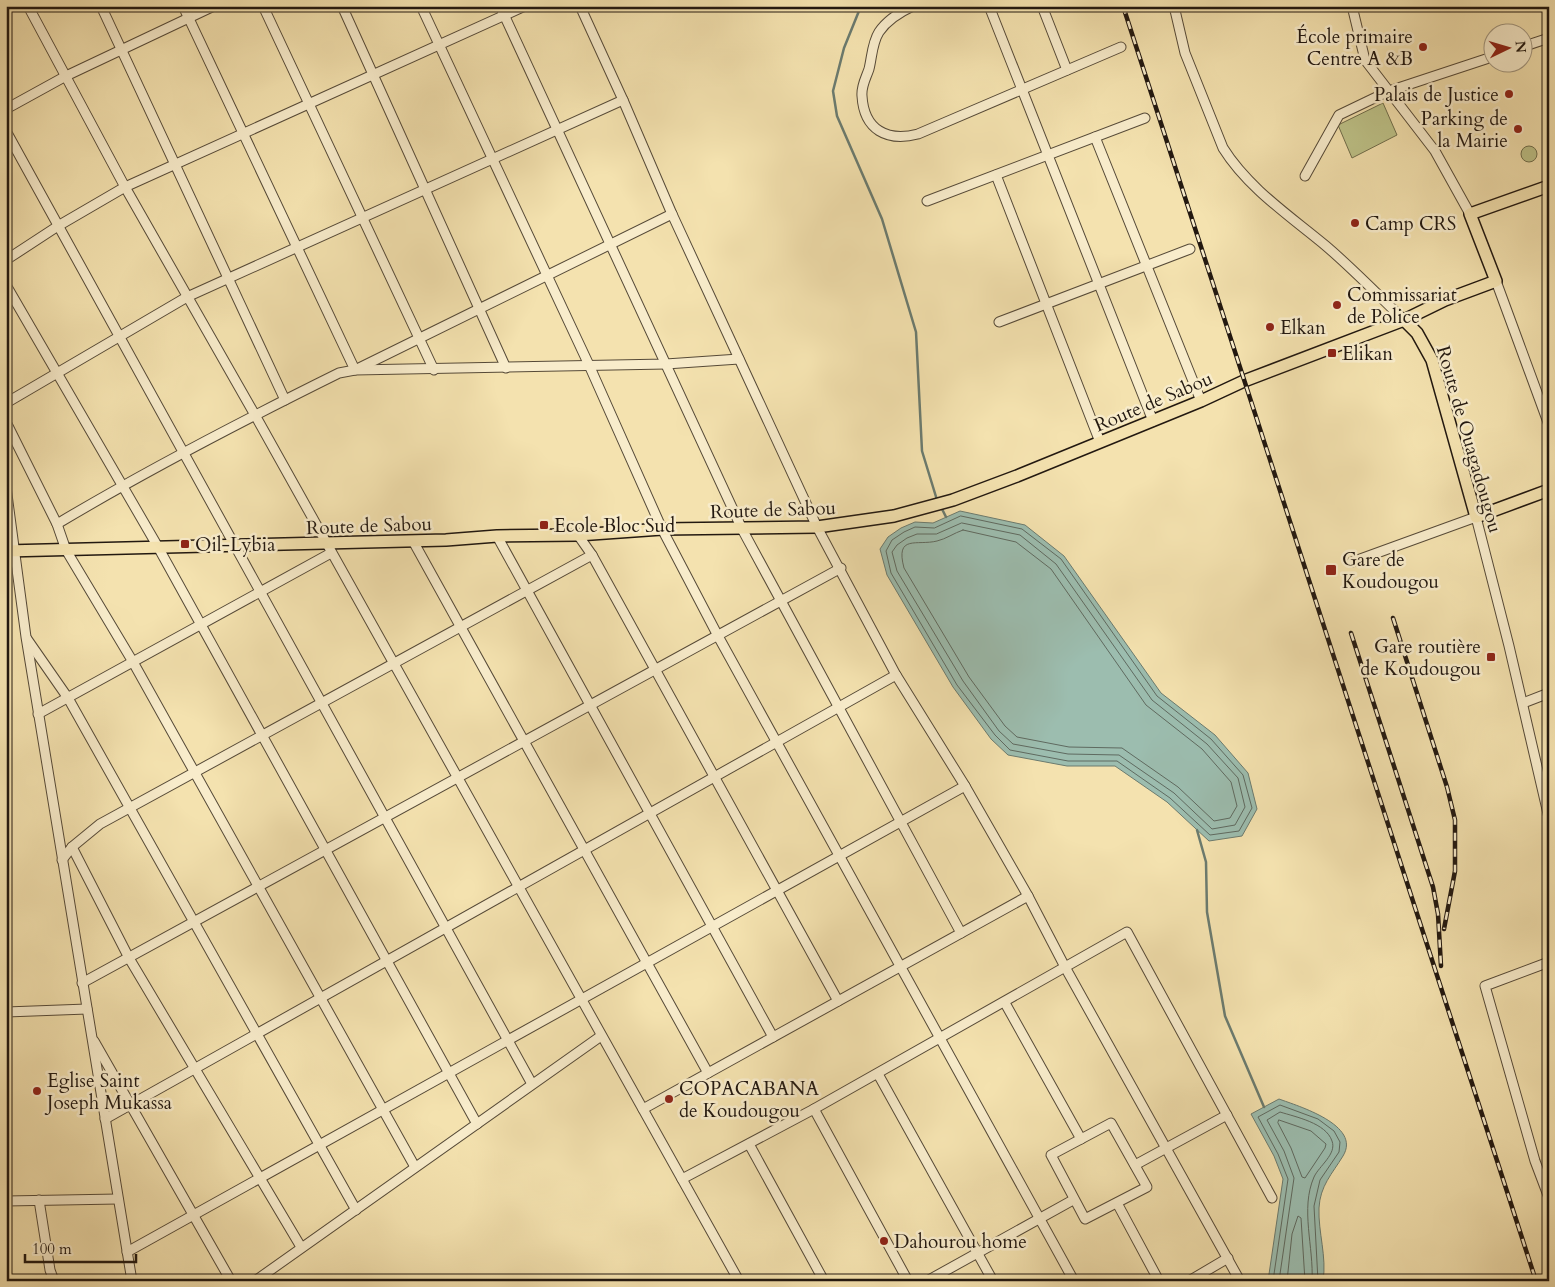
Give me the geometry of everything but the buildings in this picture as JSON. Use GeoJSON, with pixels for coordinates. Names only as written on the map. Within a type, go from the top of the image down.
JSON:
{"type":"FeatureCollection","features":[{"type":"Feature","properties":{"kind":"main road"},"geometry":{"type":"LineString","coordinates":[[1496,281],[1470,214],[1549,186]]}},
{"type":"Feature","properties":{"kind":"main road","name":"Route de Sabou"},"geometry":{"type":"LineString","coordinates":[[11,551],[235,546],[328,548],[497,536],[578,535],[662,529],[817,527],[878,519],[953,500],[1153,421],[1244,381],[1404,320],[1445,300],[1496,281]]}},
{"type":"Feature","properties":{"kind":"main road","name":"Route de Ouagadougou"},"geometry":{"type":"LineString","coordinates":[[1404,320],[1418,333],[1432,360],[1476,517]]}},
{"type":"Feature","properties":{"kind":"main road"},"geometry":{"type":"LineString","coordinates":[[1476,517],[1549,490]]}},
{"type":"Feature","properties":{"kind":"street"},"geometry":{"type":"LineString","coordinates":[[28,6],[125,187],[255,415],[739,1281]]}},
{"type":"Feature","properties":{"kind":"street"},"geometry":{"type":"LineString","coordinates":[[101,6],[286,400]]}},
{"type":"Feature","properties":{"kind":"street"},"geometry":{"type":"LineString","coordinates":[[183,6],[355,370]]}},
{"type":"Feature","properties":{"kind":"street"},"geometry":{"type":"LineString","coordinates":[[6,109],[66,76],[214,6]]}},
{"type":"Feature","properties":{"kind":"street"},"geometry":{"type":"LineString","coordinates":[[263,6],[434,370]]}},
{"type":"Feature","properties":{"kind":"street"},"geometry":{"type":"LineString","coordinates":[[342,6],[506,368]]}},
{"type":"Feature","properties":{"kind":"street"},"geometry":{"type":"LineString","coordinates":[[421,6],[590,365],[662,529],[718,636],[1074,1281]]}},
{"type":"Feature","properties":{"kind":"street"},"geometry":{"type":"LineString","coordinates":[[500,6],[742,529],[961,934]]}},
{"type":"Feature","properties":{"kind":"street"},"geometry":{"type":"LineString","coordinates":[[6,260],[58,226],[125,187],[526,6]]}},
{"type":"Feature","properties":{"kind":"street"},"geometry":{"type":"LineString","coordinates":[[580,6],[624,100],[672,214],[817,527],[841,568],[896,675],[965,786],[1028,896],[1065,967],[1240,1281]]}},
{"type":"Feature","properties":{"kind":"street"},"geometry":{"type":"LineString","coordinates":[[913,6],[892,18],[874,40],[862,95],[865,109],[873,126],[880,133],[900,137],[918,134],[1121,47]]}},
{"type":"Feature","properties":{"kind":"street"},"geometry":{"type":"LineString","coordinates":[[989,6],[1153,421]]}},
{"type":"Feature","properties":{"kind":"street"},"geometry":{"type":"LineString","coordinates":[[1042,6],[1067,70]]}},
{"type":"Feature","properties":{"kind":"street","name":"Route de Ouagadougou"},"geometry":{"type":"LineString","coordinates":[[1174,6],[1185,53],[1223,148],[1229,158],[1246,178],[1328,248],[1404,320]]}},
{"type":"Feature","properties":{"kind":"street"},"geometry":{"type":"LineString","coordinates":[[1352,6],[1365,60],[1435,151],[1470,214]]}},
{"type":"Feature","properties":{"kind":"street"},"geometry":{"type":"LineString","coordinates":[[1532,44],[1549,38]]}},
{"type":"Feature","properties":{"kind":"street"},"geometry":{"type":"LineString","coordinates":[[1305,176],[1339,115],[1389,92],[1482,60]]}},
{"type":"Feature","properties":{"kind":"street"},"geometry":{"type":"LineString","coordinates":[[6,403],[187,297],[624,100]]}},
{"type":"Feature","properties":{"kind":"street"},"geometry":{"type":"LineString","coordinates":[[927,201],[1145,118]]}},
{"type":"Feature","properties":{"kind":"street"},"geometry":{"type":"LineString","coordinates":[[6,130],[532,1084]]}},
{"type":"Feature","properties":{"kind":"street"},"geometry":{"type":"LineString","coordinates":[[1095,137],[1201,401]]}},
{"type":"Feature","properties":{"kind":"street"},"geometry":{"type":"LineString","coordinates":[[996,174],[1100,442]]}},
{"type":"Feature","properties":{"kind":"street"},"geometry":{"type":"LineString","coordinates":[[355,370],[672,214]]}},
{"type":"Feature","properties":{"kind":"street"},"geometry":{"type":"LineString","coordinates":[[998,322],[1190,249]]}},
{"type":"Feature","properties":{"kind":"street"},"geometry":{"type":"LineString","coordinates":[[1496,281],[1549,425]]}},
{"type":"Feature","properties":{"kind":"street"},"geometry":{"type":"LineString","coordinates":[[6,285],[158,547],[477,1124]]}},
{"type":"Feature","properties":{"kind":"street"},"geometry":{"type":"LineString","coordinates":[[56,524],[122,485],[184,452],[340,373],[355,370],[434,370],[666,364],[739,359]]}},
{"type":"Feature","properties":{"kind":"street"},"geometry":{"type":"LineString","coordinates":[[6,422],[56,524],[66,550],[133,662],[415,1167]]}},
{"type":"Feature","properties":{"kind":"street"},"geometry":{"type":"LineString","coordinates":[[6,487],[11,551],[132,1281]]}},
{"type":"Feature","properties":{"kind":"street"},"geometry":{"type":"LineString","coordinates":[[1352,562],[1476,517]]}},
{"type":"Feature","properties":{"kind":"street","name":"Route de Ouagadougou"},"geometry":{"type":"LineString","coordinates":[[1476,517],[1523,703],[1549,818]]}},
{"type":"Feature","properties":{"kind":"street"},"geometry":{"type":"LineString","coordinates":[[578,535],[592,555],[838,1001]]}},
{"type":"Feature","properties":{"kind":"street"},"geometry":{"type":"LineString","coordinates":[[497,536],[711,927],[774,1037]]}},
{"type":"Feature","properties":{"kind":"street"},"geometry":{"type":"LineString","coordinates":[[413,541],[708,1073]]}},
{"type":"Feature","properties":{"kind":"street"},"geometry":{"type":"LineString","coordinates":[[38,714],[260,592],[328,548]]}},
{"type":"Feature","properties":{"kind":"street"},"geometry":{"type":"LineString","coordinates":[[62,860],[72,847],[100,824],[592,555]]}},
{"type":"Feature","properties":{"kind":"street"},"geometry":{"type":"LineString","coordinates":[[82,983],[841,568]]}},
{"type":"Feature","properties":{"kind":"street"},"geometry":{"type":"LineString","coordinates":[[26,637],[68,698],[356,1210]]}},
{"type":"Feature","properties":{"kind":"street"},"geometry":{"type":"LineString","coordinates":[[105,1119],[896,675]]}},
{"type":"Feature","properties":{"kind":"street"},"geometry":{"type":"LineString","coordinates":[[1523,703],[1549,693]]}},
{"type":"Feature","properties":{"kind":"street"},"geometry":{"type":"LineString","coordinates":[[127,1252],[965,786]]}},
{"type":"Feature","properties":{"kind":"street"},"geometry":{"type":"LineString","coordinates":[[72,847],[129,958],[301,1248]]}},
{"type":"Feature","properties":{"kind":"street"},"geometry":{"type":"LineString","coordinates":[[642,1110],[1028,896]]}},
{"type":"Feature","properties":{"kind":"street"},"geometry":{"type":"LineString","coordinates":[[682,1179],[878,1074],[1128,932],[1272,1198]]}},
{"type":"Feature","properties":{"kind":"street"},"geometry":{"type":"LineString","coordinates":[[1549,962],[1485,986],[1535,1161],[1549,1198]]}},
{"type":"Feature","properties":{"kind":"street"},"geometry":{"type":"LineString","coordinates":[[1005,1003],[1081,1139]]}},
{"type":"Feature","properties":{"kind":"street"},"geometry":{"type":"LineString","coordinates":[[6,1012],[87,1009]]}},
{"type":"Feature","properties":{"kind":"street"},"geometry":{"type":"LineString","coordinates":[[91,1034],[232,1281]]}},
{"type":"Feature","properties":{"kind":"street"},"geometry":{"type":"LineString","coordinates":[[255,1281],[601,1036]]}},
{"type":"Feature","properties":{"kind":"street"},"geometry":{"type":"LineString","coordinates":[[878,1074],[993,1281]]}},
{"type":"Feature","properties":{"kind":"street"},"geometry":{"type":"LineString","coordinates":[[814,1109],[908,1281]]}},
{"type":"Feature","properties":{"kind":"street"},"geometry":{"type":"LineString","coordinates":[[1135,1165],[1227,1115]]}},
{"type":"Feature","properties":{"kind":"street"},"geometry":{"type":"LineString","coordinates":[[1111,1123],[1147,1186],[1085,1219],[1073,1200],[1051,1155],[1081,1139],[1111,1123]]}},
{"type":"Feature","properties":{"kind":"street"},"geometry":{"type":"LineString","coordinates":[[749,1144],[824,1281]]}},
{"type":"Feature","properties":{"kind":"street"},"geometry":{"type":"LineString","coordinates":[[6,1201],[118,1199]]}},
{"type":"Feature","properties":{"kind":"street"},"geometry":{"type":"LineString","coordinates":[[39,1200],[50,1270],[54,1281]]}},
{"type":"Feature","properties":{"kind":"street"},"geometry":{"type":"LineString","coordinates":[[927,1281],[1073,1200]]}},
{"type":"Feature","properties":{"kind":"street"},"geometry":{"type":"LineString","coordinates":[[1117,1203],[1159,1281]]}},
{"type":"Feature","properties":{"kind":"street"},"geometry":{"type":"LineString","coordinates":[[1189,1281],[1228,1258]]}},
{"type":"Feature","properties":{"kind":"green space"},"geometry":{"type":"Polygon","coordinates":[[[1383,103],[1397,135],[1352,158],[1338,125],[1383,103]]]}},
{"type":"Feature","properties":{"kind":"green space"},"geometry":{"type":"Polygon","coordinates":[[[1529,146],[1537,154],[1529,162],[1521,154],[1529,146]]]}},
{"type":"Feature","properties":{"kind":"water"},"geometry":{"type":"Polygon","coordinates":[[[960,511],[1025,525],[1064,556],[1161,693],[1215,735],[1248,773],[1257,809],[1242,836],[1209,841],[1167,802],[1115,766],[1067,766],[1008,755],[991,739],[953,687],[887,575],[880,549],[888,537],[901,528],[915,522],[933,523],[960,511]]]}},
{"type":"Feature","properties":{"kind":"water"},"geometry":{"type":"Polygon","coordinates":[[[1279,1099],[1300,1106],[1325,1118],[1344,1135],[1346,1145],[1343,1156],[1324,1187],[1320,1200],[1319,1217],[1324,1263],[1323,1281],[1268,1281],[1283,1179],[1274,1156],[1251,1114],[1279,1099]]]}},
{"type":"Feature","properties":{"kind":"waterway"},"geometry":{"type":"LineString","coordinates":[[861,6],[844,48],[833,91],[837,116],[882,219],[916,332],[922,451],[937,500]]}},
{"type":"Feature","properties":{"kind":"waterway"},"geometry":{"type":"LineString","coordinates":[[941,507],[946,517]]}},
{"type":"Feature","properties":{"kind":"waterway"},"geometry":{"type":"LineString","coordinates":[[1197,830],[1206,862],[1207,912],[1225,1016],[1264,1107]]}},
{"type":"Feature","properties":{"kind":"railway"},"geometry":{"type":"LineString","coordinates":[[1123,6],[1536,1281]]}},
{"type":"Feature","properties":{"kind":"railway"},"geometry":{"type":"LineString","coordinates":[[1393,618],[1447,787],[1455,820],[1455,871],[1444,929]]}},
{"type":"Feature","properties":{"kind":"railway"},"geometry":{"type":"LineString","coordinates":[[1351,633],[1433,887],[1438,914],[1441,966]]}},
{"type":"Feature","properties":{"kind":"place","name":"École primaire Centre A &B"},"geometry":{"type":"Point","coordinates":[1423,47]}},
{"type":"Feature","properties":{"kind":"place","name":"Palais de Justice"},"geometry":{"type":"Point","coordinates":[1509,94]}},
{"type":"Feature","properties":{"kind":"place","name":"Parking de la Mairie"},"geometry":{"type":"Point","coordinates":[1518,129]}},
{"type":"Feature","properties":{"kind":"place","name":"Camp CRS"},"geometry":{"type":"Point","coordinates":[1355,223]}},
{"type":"Feature","properties":{"kind":"place","name":"Commissariat de Police"},"geometry":{"type":"Point","coordinates":[1337,305]}},
{"type":"Feature","properties":{"kind":"place","name":"Elkan"},"geometry":{"type":"Point","coordinates":[1270,327]}},
{"type":"Feature","properties":{"kind":"place","name":"Elikan"},"geometry":{"type":"Point","coordinates":[1332,353]}},
{"type":"Feature","properties":{"kind":"place","name":"Ecole Bloc Sud"},"geometry":{"type":"Point","coordinates":[544,525]}},
{"type":"Feature","properties":{"kind":"place","name":"Oil-Lybia"},"geometry":{"type":"Point","coordinates":[185,544]}},
{"type":"Feature","properties":{"kind":"place","name":"Gare de Koudougou"},"geometry":{"type":"Point","coordinates":[1331,570]}},
{"type":"Feature","properties":{"kind":"place","name":"Gare routière de Koudougou"},"geometry":{"type":"Point","coordinates":[1491,657]}},
{"type":"Feature","properties":{"kind":"place","name":"Eglise Saint Joseph Mukassa"},"geometry":{"type":"Point","coordinates":[37,1091]}},
{"type":"Feature","properties":{"kind":"place","name":"COPACABANA de Koudougou"},"geometry":{"type":"Point","coordinates":[669,1099]}},
{"type":"Feature","properties":{"kind":"place","name":"Dahourou home"},"geometry":{"type":"Point","coordinates":[884,1241]}}]}
